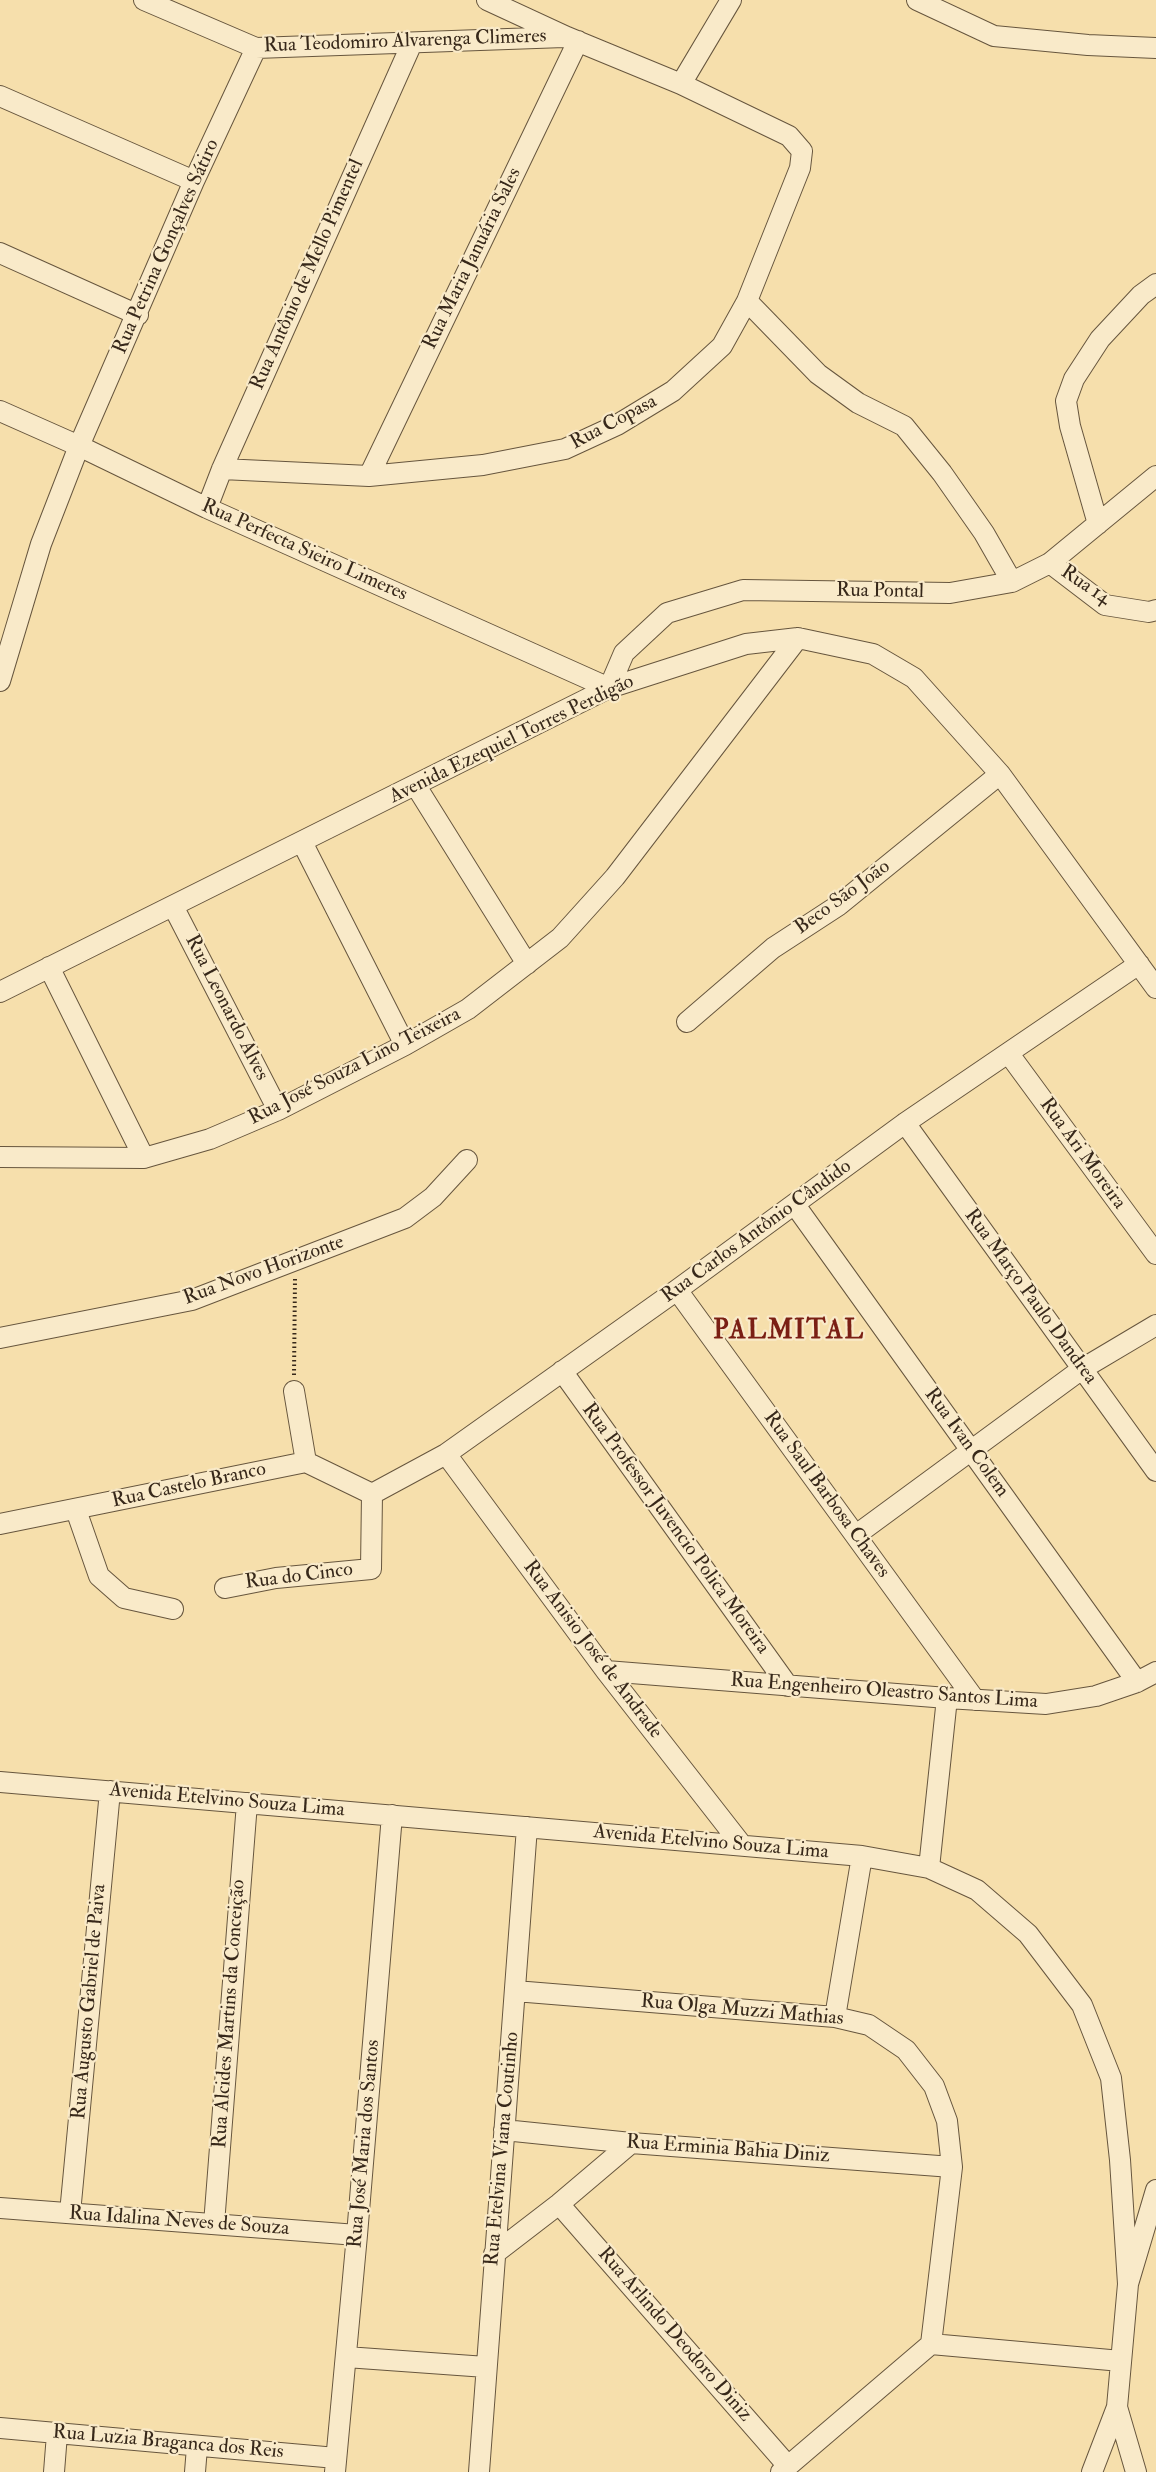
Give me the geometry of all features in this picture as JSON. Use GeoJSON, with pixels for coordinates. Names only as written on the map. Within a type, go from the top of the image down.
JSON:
{"type":"FeatureCollection","features":[{"type":"Feature","properties":{"kind":"street","name":"Rua Teodomiro Alvarenga Climeres"},"geometry":{"type":"LineString","coordinates":[[144,0],[256,48],[573,39]]}},
{"type":"Feature","properties":{"kind":"street"},"geometry":{"type":"LineString","coordinates":[[487,0],[681,84],[731,0]]}},
{"type":"Feature","properties":{"kind":"street"},"geometry":{"type":"LineString","coordinates":[[917,0],[994,36],[1088,45],[1156,48]]}},
{"type":"Feature","properties":{"kind":"street","name":"Rua Maria Januária Sales"},"geometry":{"type":"LineString","coordinates":[[369,476],[573,39]]}},
{"type":"Feature","properties":{"kind":"street","name":"Rua Antônio de Mello Pimentel"},"geometry":{"type":"LineString","coordinates":[[207,508],[222,469],[412,43]]}},
{"type":"Feature","properties":{"kind":"street","name":"Rua Petrina Gonçalves Sátiro"},"geometry":{"type":"LineString","coordinates":[[0,681],[41,544],[79,446],[138,315],[194,181],[256,48]]}},
{"type":"Feature","properties":{"kind":"street","name":"Rua Copasa"},"geometry":{"type":"LineString","coordinates":[[222,469],[369,476],[483,465],[566,449],[617,425],[673,391],[722,346],[747,301],[800,168],[802,151],[789,136],[681,84]]}},
{"type":"Feature","properties":{"kind":"street"},"geometry":{"type":"LineString","coordinates":[[0,96],[194,181]]}},
{"type":"Feature","properties":{"kind":"street"},"geometry":{"type":"LineString","coordinates":[[0,253],[138,315]]}},
{"type":"Feature","properties":{"kind":"street"},"geometry":{"type":"LineString","coordinates":[[1098,524],[1070,426],[1066,401],[1074,379],[1100,339],[1141,295],[1156,284]]}},
{"type":"Feature","properties":{"kind":"street"},"geometry":{"type":"LineString","coordinates":[[747,301],[818,374],[858,403],[904,426],[942,473],[984,533],[1012,582]]}},
{"type":"Feature","properties":{"kind":"street","name":"Rua Perfecta Sieiro Limeres"},"geometry":{"type":"LineString","coordinates":[[0,411],[79,446],[207,508],[609,688]]}},
{"type":"Feature","properties":{"kind":"street","name":"Rua Pontal"},"geometry":{"type":"LineString","coordinates":[[609,688],[624,653],[668,613],[743,590],[950,593],[1012,582],[1050,563],[1156,476]]}},
{"type":"Feature","properties":{"kind":"street","name":"Rua 14"},"geometry":{"type":"LineString","coordinates":[[1050,563],[1105,605],[1149,612],[1156,610]]}},
{"type":"Feature","properties":{"kind":"street","name":"Avenida Ezequiel Torres Perdigão"},"geometry":{"type":"LineString","coordinates":[[0,992],[609,688],[746,644],[798,638],[873,654],[914,678],[1000,774],[1156,988]]}},
{"type":"Feature","properties":{"kind":"street","name":"Rua José Souza Lino Teixeira"},"geometry":{"type":"LineString","coordinates":[[0,1157],[144,1158],[210,1139],[278,1110],[405,1045],[468,1009],[560,938],[615,877],[798,638]]}},
{"type":"Feature","properties":{"kind":"street","name":"Beco São João"},"geometry":{"type":"LineString","coordinates":[[687,1022],[773,948],[839,905],[1000,774]]}},
{"type":"Feature","properties":{"kind":"street"},"geometry":{"type":"LineString","coordinates":[[416,786],[527,964]]}},
{"type":"Feature","properties":{"kind":"street"},"geometry":{"type":"LineString","coordinates":[[302,843],[405,1045]]}},
{"type":"Feature","properties":{"kind":"street","name":"Rua Leonardo Alves"},"geometry":{"type":"LineString","coordinates":[[173,906],[278,1110]]}},
{"type":"Feature","properties":{"kind":"street","name":"Rua Carlos Antônio Cândido"},"geometry":{"type":"LineString","coordinates":[[372,1494],[446,1454],[795,1205],[905,1123],[1139,964]]}},
{"type":"Feature","properties":{"kind":"street"},"geometry":{"type":"LineString","coordinates":[[49,968],[144,1158]]}},
{"type":"Feature","properties":{"kind":"street","name":"Rua Ari Moreira"},"geometry":{"type":"LineString","coordinates":[[1009,1054],[1156,1254]]}},
{"type":"Feature","properties":{"kind":"street","name":"Rua Março Paulo Dandrea"},"geometry":{"type":"LineString","coordinates":[[905,1123],[1156,1471]]}},
{"type":"Feature","properties":{"kind":"street","name":"Rua Novo Horizonte"},"geometry":{"type":"LineString","coordinates":[[0,1338],[192,1300],[405,1218],[433,1197],[467,1160]]}},
{"type":"Feature","properties":{"kind":"street","name":"Rua Ivan Colem"},"geometry":{"type":"LineString","coordinates":[[795,1205],[1137,1682]]}},
{"type":"Feature","properties":{"kind":"street","name":"Rua Saul Barbosa Chaves"},"geometry":{"type":"LineString","coordinates":[[677,1290],[975,1700]]}},
{"type":"Feature","properties":{"kind":"street"},"geometry":{"type":"LineString","coordinates":[[856,1535],[1082,1370],[1156,1325]]}},
{"type":"Feature","properties":{"kind":"street","name":"Rua Professor Juvencio Polica Moreira"},"geometry":{"type":"LineString","coordinates":[[562,1371],[788,1686]]}},
{"type":"Feature","properties":{"kind":"street"},"geometry":{"type":"LineString","coordinates":[[294,1391],[306,1462],[372,1494]]}},
{"type":"Feature","properties":{"kind":"street","name":"Rua Anisio José de Andrade"},"geometry":{"type":"LineString","coordinates":[[446,1454],[606,1671],[741,1844]]}},
{"type":"Feature","properties":{"kind":"street","name":"Rua Castelo Branco"},"geometry":{"type":"LineString","coordinates":[[0,1524],[306,1462]]}},
{"type":"Feature","properties":{"kind":"street","name":"Rua do Cinco"},"geometry":{"type":"LineString","coordinates":[[225,1588],[276,1578],[371,1569],[372,1494]]}},
{"type":"Feature","properties":{"kind":"street"},"geometry":{"type":"LineString","coordinates":[[76,1510],[99,1576],[124,1598],[173,1609]]}},
{"type":"Feature","properties":{"kind":"street","name":"Rua Engenheiro Oleastro Santos Lima"},"geometry":{"type":"LineString","coordinates":[[606,1671],[1046,1704],[1096,1696],[1137,1682],[1156,1672]]}},
{"type":"Feature","properties":{"kind":"street"},"geometry":{"type":"LineString","coordinates":[[929,1868],[947,1698]]}},
{"type":"Feature","properties":{"kind":"street","name":"Avenida Etelvino Souza Lima"},"geometry":{"type":"LineString","coordinates":[[0,1782],[741,1844],[862,1856],[929,1868],[977,1890],[1028,1934],[1082,2005],[1111,2078],[1120,2160],[1128,2284]]}},
{"type":"Feature","properties":{"kind":"street","name":"Rua Augusto Gabriel de Paiva"},"geometry":{"type":"LineString","coordinates":[[70,2213],[110,1791]]}},
{"type":"Feature","properties":{"kind":"street","name":"Rua Alcides Martins da Conceição"},"geometry":{"type":"LineString","coordinates":[[214,2224],[247,1803]]}},
{"type":"Feature","properties":{"kind":"street","name":"Rua José Maria dos Santos"},"geometry":{"type":"LineString","coordinates":[[335,2465],[357,2235],[392,1815]]}},
{"type":"Feature","properties":{"kind":"street","name":"Rua Etelvina Viana Coutinho"},"geometry":{"type":"LineString","coordinates":[[479,2472],[527,1827]]}},
{"type":"Feature","properties":{"kind":"street"},"geometry":{"type":"LineString","coordinates":[[835,2017],[862,1856]]}},
{"type":"Feature","properties":{"kind":"street","name":"Rua Olga Muzzi Mathias"},"geometry":{"type":"LineString","coordinates":[[515,1991],[835,2017],[869,2025],[906,2050],[934,2086],[947,2121],[952,2167],[931,2344]]}},
{"type":"Feature","properties":{"kind":"street","name":"Rua Erminia Bahia Diniz"},"geometry":{"type":"LineString","coordinates":[[504,2130],[952,2167]]}},
{"type":"Feature","properties":{"kind":"street"},"geometry":{"type":"LineString","coordinates":[[494,2254],[559,2204],[632,2142]]}},
{"type":"Feature","properties":{"kind":"street"},"geometry":{"type":"LineString","coordinates":[[1092,2472],[1117,2407],[1128,2284],[1156,2190]]}},
{"type":"Feature","properties":{"kind":"street","name":"Rua Arlindo Deodoro Diniz"},"geometry":{"type":"LineString","coordinates":[[559,2204],[785,2469]]}},
{"type":"Feature","properties":{"kind":"street","name":"Rua Idalina Neves de Souza"},"geometry":{"type":"LineString","coordinates":[[0,2208],[357,2235]]}},
{"type":"Feature","properties":{"kind":"street"},"geometry":{"type":"LineString","coordinates":[[785,2469],[931,2344],[1121,2361]]}},
{"type":"Feature","properties":{"kind":"street"},"geometry":{"type":"LineString","coordinates":[[346,2357],[486,2367]]}},
{"type":"Feature","properties":{"kind":"street"},"geometry":{"type":"LineString","coordinates":[[1117,2407],[1136,2472]]}},
{"type":"Feature","properties":{"kind":"street","name":"Rua Luzia Braganca dos Reis"},"geometry":{"type":"LineString","coordinates":[[0,2428],[197,2446],[335,2465]]}},
{"type":"Feature","properties":{"kind":"street"},"geometry":{"type":"LineString","coordinates":[[54,2472],[57,2434]]}},
{"type":"Feature","properties":{"kind":"street"},"geometry":{"type":"LineString","coordinates":[[195,2472],[197,2446]]}},
{"type":"Feature","properties":{"kind":"path"},"geometry":{"type":"LineString","coordinates":[[294,1391],[295,1260]]}},
{"type":"Feature","properties":{"kind":"district","name":"PALMITAL"},"geometry":{"type":"Point","coordinates":[789,1332]}}]}
